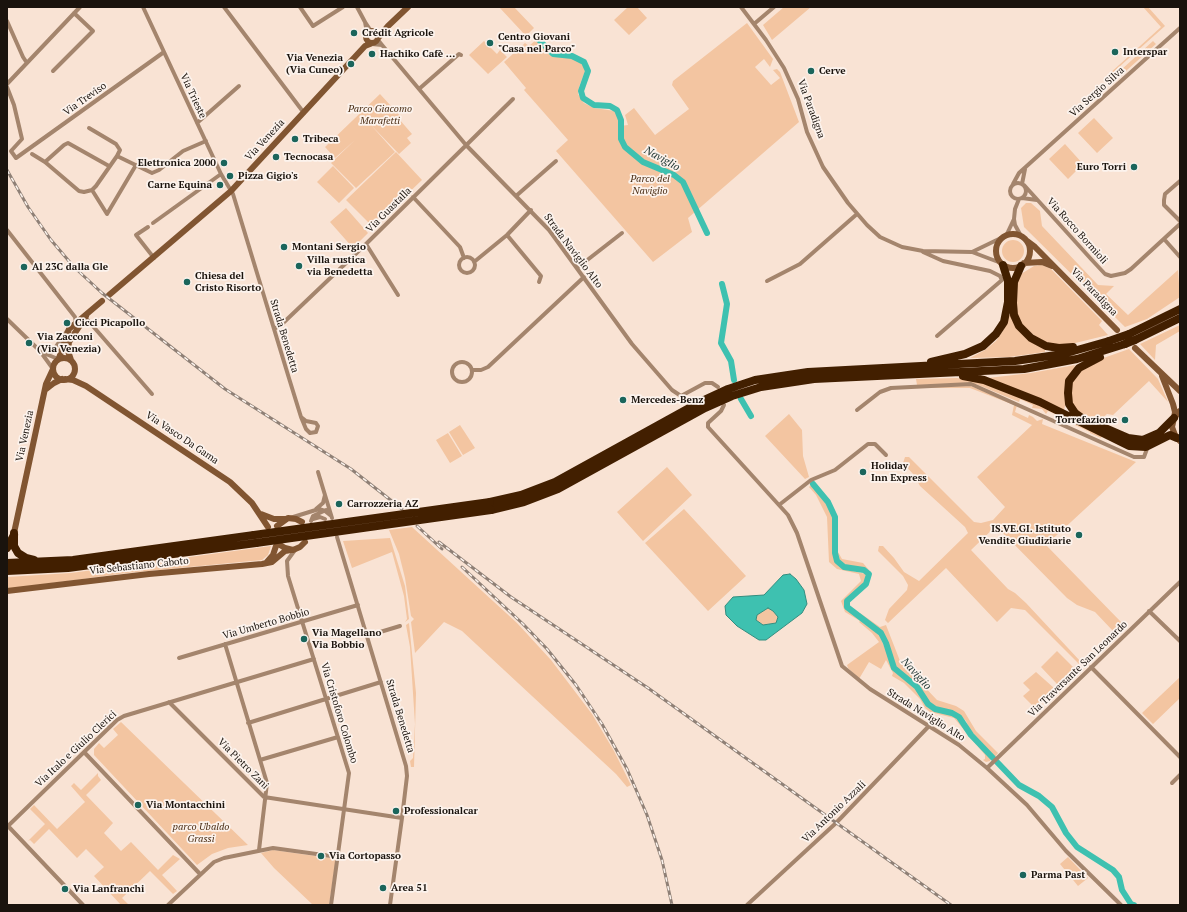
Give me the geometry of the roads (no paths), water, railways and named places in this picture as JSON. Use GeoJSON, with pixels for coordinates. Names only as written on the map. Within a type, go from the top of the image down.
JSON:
{"type":"FeatureCollection","features":[{"type":"Feature","properties":{"kind":"highway"},"geometry":{"type":"LineString","coordinates":[[874,369],[938,361],[964,354],[983,346],[996,334],[1004,322],[1008,282],[1002,264]]}},
{"type":"Feature","properties":{"kind":"highway"},"geometry":{"type":"LineString","coordinates":[[1023,264],[1014,281],[1013,307],[1017,322],[1029,336],[1043,345],[1059,348],[1109,341],[1132,342]]}},
{"type":"Feature","properties":{"kind":"highway"},"geometry":{"type":"LineString","coordinates":[[7,575],[29,574],[255,539],[524,502],[558,489],[699,411],[744,392],[796,381],[1006,370],[1041,366],[1083,357],[1132,342],[1180,309]]}},
{"type":"Feature","properties":{"kind":"highway"},"geometry":{"type":"LineString","coordinates":[[1174,418],[1148,442],[1132,439],[1099,426],[1077,415],[1069,402],[1069,381],[1079,368],[1091,361],[1180,318]]}},
{"type":"Feature","properties":{"kind":"highway"},"geometry":{"type":"LineString","coordinates":[[491,506],[560,479],[695,404],[733,387],[761,379],[796,373],[1021,361],[1063,354],[1109,341]]}},
{"type":"Feature","properties":{"kind":"highway"},"geometry":{"type":"LineString","coordinates":[[910,375],[927,377],[964,376],[984,380],[1046,405],[1117,441],[1135,447],[1170,435],[1178,439]]}},
{"type":"Feature","properties":{"kind":"highway"},"geometry":{"type":"LineString","coordinates":[[7,548],[14,532]]}},
{"type":"Feature","properties":{"kind":"highway"},"geometry":{"type":"LineString","coordinates":[[14,532],[16,551],[26,558],[85,558]]}},
{"type":"Feature","properties":{"kind":"highway"},"geometry":{"type":"LineString","coordinates":[[7,563],[49,562],[255,539]]}},
{"type":"Feature","properties":{"kind":"highway"},"geometry":{"type":"LineString","coordinates":[[7,571],[48,570]]}},
{"type":"Feature","properties":{"kind":"street"},"geometry":{"type":"LineString","coordinates":[[7,86],[80,7]]}},
{"type":"Feature","properties":{"kind":"street","name":"Via Trieste"},"geometry":{"type":"LineString","coordinates":[[143,7],[221,174],[231,191]]}},
{"type":"Feature","properties":{"kind":"street"},"geometry":{"type":"LineString","coordinates":[[224,7],[304,113]]}},
{"type":"Feature","properties":{"kind":"street"},"geometry":{"type":"LineString","coordinates":[[300,7],[313,26],[343,7]]}},
{"type":"Feature","properties":{"kind":"street"},"geometry":{"type":"LineString","coordinates":[[357,7],[370,32],[373,42]]}},
{"type":"Feature","properties":{"kind":"street","name":"Via Venezia"},"geometry":{"type":"LineString","coordinates":[[109,295],[231,191],[304,113],[408,7]]}},
{"type":"Feature","properties":{"kind":"street","name":"Via Paradigna"},"geometry":{"type":"LineString","coordinates":[[741,7],[778,56],[798,99],[807,132],[822,167],[857,214],[880,236],[902,247],[923,251],[972,252],[1015,268],[1023,264],[1042,262],[1056,267]]}},
{"type":"Feature","properties":{"kind":"street"},"geometry":{"type":"LineString","coordinates":[[754,24],[774,7]]}},
{"type":"Feature","properties":{"kind":"street"},"geometry":{"type":"LineString","coordinates":[[54,72],[93,31],[74,13]]}},
{"type":"Feature","properties":{"kind":"street"},"geometry":{"type":"LineString","coordinates":[[7,21],[23,57],[28,63]]}},
{"type":"Feature","properties":{"kind":"street","name":"Via Venezia"},"geometry":{"type":"LineString","coordinates":[[370,32],[388,26]]}},
{"type":"Feature","properties":{"kind":"street","name":"Via Sergio Silva"},"geometry":{"type":"LineString","coordinates":[[1013,184],[1019,173],[1180,28]]}},
{"type":"Feature","properties":{"kind":"street"},"geometry":{"type":"LineString","coordinates":[[370,32],[373,42]]}},
{"type":"Feature","properties":{"kind":"street","name":"Strada Naviglio Alto"},"geometry":{"type":"LineString","coordinates":[[373,42],[420,89],[466,145],[549,230],[632,344],[676,393],[684,395],[707,382],[712,382],[718,388]]}},
{"type":"Feature","properties":{"kind":"street","name":"Via Treviso"},"geometry":{"type":"LineString","coordinates":[[7,86],[14,106],[22,140],[11,151],[15,158],[164,52]]}},
{"type":"Feature","properties":{"kind":"street"},"geometry":{"type":"LineString","coordinates":[[420,89],[459,54],[461,55]]}},
{"type":"Feature","properties":{"kind":"street"},"geometry":{"type":"LineString","coordinates":[[198,123],[239,86]]}},
{"type":"Feature","properties":{"kind":"street","name":"Via Guastalla"},"geometry":{"type":"LineString","coordinates":[[274,328],[282,324],[366,244],[512,99]]}},
{"type":"Feature","properties":{"kind":"street"},"geometry":{"type":"LineString","coordinates":[[89,128],[116,144],[120,150],[92,190]]}},
{"type":"Feature","properties":{"kind":"street"},"geometry":{"type":"LineString","coordinates":[[116,156],[152,173],[159,170],[183,150],[206,141]]}},
{"type":"Feature","properties":{"kind":"street"},"geometry":{"type":"LineString","coordinates":[[45,162],[68,143],[109,166]]}},
{"type":"Feature","properties":{"kind":"street"},"geometry":{"type":"LineString","coordinates":[[32,154],[45,162],[79,191],[92,190]]}},
{"type":"Feature","properties":{"kind":"street"},"geometry":{"type":"LineString","coordinates":[[516,196],[556,161]]}},
{"type":"Feature","properties":{"kind":"street"},"geometry":{"type":"LineString","coordinates":[[92,190],[108,214],[136,165]]}},
{"type":"Feature","properties":{"kind":"street"},"geometry":{"type":"LineString","coordinates":[[1021,236],[1015,225],[1014,219],[1015,209],[1026,191],[1023,184],[1025,168]]}},
{"type":"Feature","properties":{"kind":"street"},"geometry":{"type":"LineString","coordinates":[[153,223],[221,174]]}},
{"type":"Feature","properties":{"kind":"street","name":"Via Rocco Bormioli"},"geometry":{"type":"LineString","coordinates":[[1038,200],[1091,260],[1105,274],[1111,276],[1124,273],[1131,269],[1180,223],[1164,205],[1164,200],[1165,194],[1180,181]]}},
{"type":"Feature","properties":{"kind":"street"},"geometry":{"type":"LineString","coordinates":[[1015,209],[1010,195],[1010,189],[1013,184],[1023,184],[1038,200]]}},
{"type":"Feature","properties":{"kind":"street","name":"Strada Benedetta"},"geometry":{"type":"LineString","coordinates":[[231,191],[302,417],[308,433],[312,434],[316,432],[318,428],[316,423],[306,421],[302,417]]}},
{"type":"Feature","properties":{"kind":"street"},"geometry":{"type":"LineString","coordinates":[[1010,195],[1014,199],[1038,200]]}},
{"type":"Feature","properties":{"kind":"street"},"geometry":{"type":"LineString","coordinates":[[413,197],[460,247],[464,258]]}},
{"type":"Feature","properties":{"kind":"street"},"geometry":{"type":"LineString","coordinates":[[474,262],[507,235],[531,210]]}},
{"type":"Feature","properties":{"kind":"street"},"geometry":{"type":"LineString","coordinates":[[767,281],[800,264],[857,214]]}},
{"type":"Feature","properties":{"kind":"street"},"geometry":{"type":"LineString","coordinates":[[1002,264],[998,258],[996,247],[1005,236],[1014,219]]}},
{"type":"Feature","properties":{"kind":"street"},"geometry":{"type":"LineString","coordinates":[[148,227],[136,235],[154,258]]}},
{"type":"Feature","properties":{"kind":"street"},"geometry":{"type":"LineString","coordinates":[[7,230],[77,320],[67,340],[68,349],[73,364],[73,374],[54,383],[45,390]]}},
{"type":"Feature","properties":{"kind":"street"},"geometry":{"type":"LineString","coordinates":[[577,268],[622,233]]}},
{"type":"Feature","properties":{"kind":"street"},"geometry":{"type":"LineString","coordinates":[[507,235],[541,276],[539,282]]}},
{"type":"Feature","properties":{"kind":"street","name":"Via Paradigna"},"geometry":{"type":"LineString","coordinates":[[972,252],[1005,236],[1021,236],[1056,267],[1117,330]]}},
{"type":"Feature","properties":{"kind":"street"},"geometry":{"type":"LineString","coordinates":[[1164,239],[1180,257]]}},
{"type":"Feature","properties":{"kind":"street"},"geometry":{"type":"LineString","coordinates":[[1023,264],[1030,253],[1027,242]]}},
{"type":"Feature","properties":{"kind":"street"},"geometry":{"type":"LineString","coordinates":[[366,244],[398,294]]}},
{"type":"Feature","properties":{"kind":"street","name":"Via Paradigna"},"geometry":{"type":"LineString","coordinates":[[923,251],[943,261],[990,271],[1000,276],[1002,280],[937,336]]}},
{"type":"Feature","properties":{"kind":"street"},"geometry":{"type":"LineString","coordinates":[[464,258],[471,258],[474,262],[475,266],[473,271],[464,272],[460,266],[464,258]]}},
{"type":"Feature","properties":{"kind":"street"},"geometry":{"type":"LineString","coordinates":[[472,370],[482,370],[488,367],[584,277]]}},
{"type":"Feature","properties":{"kind":"street","name":"Via Venezia"},"geometry":{"type":"LineString","coordinates":[[14,532],[45,390],[54,363],[59,359],[65,336],[70,328],[77,320],[86,315],[102,301]]}},
{"type":"Feature","properties":{"kind":"street"},"geometry":{"type":"LineString","coordinates":[[86,315],[152,394]]}},
{"type":"Feature","properties":{"kind":"street","name":"Via Venezia"},"geometry":{"type":"LineString","coordinates":[[68,349],[71,337],[86,315]]}},
{"type":"Feature","properties":{"kind":"street"},"geometry":{"type":"LineString","coordinates":[[7,319],[42,352],[53,369],[55,376],[63,379]]}},
{"type":"Feature","properties":{"kind":"street"},"geometry":{"type":"LineString","coordinates":[[42,352],[53,351],[70,328]]}},
{"type":"Feature","properties":{"kind":"street"},"geometry":{"type":"LineString","coordinates":[[1132,342],[1161,375],[1180,391]]}},
{"type":"Feature","properties":{"kind":"street"},"geometry":{"type":"LineString","coordinates":[[42,352],[59,359],[66,358],[73,364]]}},
{"type":"Feature","properties":{"kind":"street"},"geometry":{"type":"LineString","coordinates":[[462,361],[469,364],[472,370],[470,378],[463,382],[455,379],[451,372],[454,365],[462,361]]}},
{"type":"Feature","properties":{"kind":"street","name":"Via Vasco Da Gama"},"geometry":{"type":"LineString","coordinates":[[73,364],[77,376],[86,386]]}},
{"type":"Feature","properties":{"kind":"street"},"geometry":{"type":"LineString","coordinates":[[1161,375],[1173,404],[1175,412],[1173,430],[1178,439]]}},
{"type":"Feature","properties":{"kind":"street","name":"Via Vasco Da Gama"},"geometry":{"type":"LineString","coordinates":[[63,379],[71,380],[86,386],[234,485],[261,514],[268,527]]}},
{"type":"Feature","properties":{"kind":"street"},"geometry":{"type":"LineString","coordinates":[[858,410],[880,392],[891,388],[971,384],[1134,457],[1142,458],[1146,454],[1148,442]]}},
{"type":"Feature","properties":{"kind":"street","name":"Strada Naviglio Alto"},"geometry":{"type":"LineString","coordinates":[[724,405],[721,411],[708,423],[708,428],[788,515],[797,533],[842,666],[870,689],[964,749],[987,768],[1027,805],[1066,851],[1121,905]]}},
{"type":"Feature","properties":{"kind":"street"},"geometry":{"type":"LineString","coordinates":[[1174,418],[1180,411]]}},
{"type":"Feature","properties":{"kind":"street"},"geometry":{"type":"LineString","coordinates":[[779,505],[811,480],[835,470],[868,444],[876,444],[886,455]]}},
{"type":"Feature","properties":{"kind":"street"},"geometry":{"type":"LineString","coordinates":[[1128,453],[1132,452],[1135,447]]}},
{"type":"Feature","properties":{"kind":"street"},"geometry":{"type":"LineString","coordinates":[[314,510],[325,511],[332,518],[318,472]]}},
{"type":"Feature","properties":{"kind":"street"},"geometry":{"type":"LineString","coordinates":[[277,526],[288,518],[314,510],[322,505],[324,495]]}},
{"type":"Feature","properties":{"kind":"street"},"geometry":{"type":"LineString","coordinates":[[325,519],[318,517],[310,521],[313,516],[325,511],[328,502]]}},
{"type":"Feature","properties":{"kind":"street"},"geometry":{"type":"LineString","coordinates":[[261,514],[274,519],[288,518],[296,519],[302,522]]}},
{"type":"Feature","properties":{"kind":"street","name":"Strada Benedetta"},"geometry":{"type":"LineString","coordinates":[[337,537],[406,766],[407,776],[390,905]]}},
{"type":"Feature","properties":{"kind":"street","name":"Via Sebastiano Caboto"},"geometry":{"type":"LineString","coordinates":[[9,592],[138,575],[272,562],[285,551],[294,549],[305,542]]}},
{"type":"Feature","properties":{"kind":"street"},"geometry":{"type":"LineString","coordinates":[[266,563],[273,555],[278,545],[294,549]]}},
{"type":"Feature","properties":{"kind":"street","name":"Via Cristoforo Colombo"},"geometry":{"type":"LineString","coordinates":[[294,549],[288,556],[286,562],[287,570],[349,773],[331,905]]}},
{"type":"Feature","properties":{"kind":"street","name":"Via Traversante San Leonardo"},"geometry":{"type":"LineString","coordinates":[[987,768],[1180,582]]}},
{"type":"Feature","properties":{"kind":"street","name":"Via Umberto Bobbio"},"geometry":{"type":"LineString","coordinates":[[179,658],[358,605]]}},
{"type":"Feature","properties":{"kind":"street"},"geometry":{"type":"LineString","coordinates":[[1149,611],[1180,641]]}},
{"type":"Feature","properties":{"kind":"street"},"geometry":{"type":"LineString","coordinates":[[367,636],[400,626]]}},
{"type":"Feature","properties":{"kind":"street"},"geometry":{"type":"LineString","coordinates":[[224,644],[267,783],[258,850]]}},
{"type":"Feature","properties":{"kind":"street","name":"Via Italo e Giulio Clerici"},"geometry":{"type":"LineString","coordinates":[[7,825],[121,718],[169,702],[314,659]]}},
{"type":"Feature","properties":{"kind":"street"},"geometry":{"type":"LineString","coordinates":[[1091,667],[1180,757]]}},
{"type":"Feature","properties":{"kind":"street"},"geometry":{"type":"LineString","coordinates":[[248,723],[381,682]]}},
{"type":"Feature","properties":{"kind":"street","name":"Via Pietro Zani"},"geometry":{"type":"LineString","coordinates":[[169,702],[264,797],[402,818]]}},
{"type":"Feature","properties":{"kind":"street","name":"Via Antonio Azzali"},"geometry":{"type":"LineString","coordinates":[[747,905],[840,818],[929,726]]}},
{"type":"Feature","properties":{"kind":"street"},"geometry":{"type":"LineString","coordinates":[[260,760],[338,737]]}},
{"type":"Feature","properties":{"kind":"street"},"geometry":{"type":"LineString","coordinates":[[84,752],[200,874]]}},
{"type":"Feature","properties":{"kind":"street"},"geometry":{"type":"LineString","coordinates":[[1172,783],[1180,775]]}},
{"type":"Feature","properties":{"kind":"street"},"geometry":{"type":"LineString","coordinates":[[7,825],[83,905]]}},
{"type":"Feature","properties":{"kind":"street"},"geometry":{"type":"LineString","coordinates":[[168,905],[200,874],[218,860],[258,850],[273,848],[338,857]]}},
{"type":"Feature","properties":{"kind":"water"},"geometry":{"type":"Polygon","coordinates":[[[790,574],[796,579],[804,590],[807,604],[802,613],[766,640],[759,640],[737,626],[726,615],[725,606],[733,597],[764,595],[783,575],[790,574]],[[768,608],[757,615],[756,620],[763,625],[776,623],[778,617],[768,608]]]}},
{"type":"Feature","properties":{"kind":"waterway","name":"Naviglio"},"geometry":{"type":"LineString","coordinates":[[538,39],[553,54],[572,56],[584,62],[588,71],[581,91],[583,98],[594,105],[610,106],[617,110],[621,120],[621,139],[625,147],[643,162],[674,175],[683,182],[707,233]]}},
{"type":"Feature","properties":{"kind":"waterway","name":"Naviglio"},"geometry":{"type":"LineString","coordinates":[[722,284],[727,304],[721,343],[731,361],[734,380]]}},
{"type":"Feature","properties":{"kind":"waterway","name":"Naviglio"},"geometry":{"type":"LineString","coordinates":[[741,399],[751,416]]}},
{"type":"Feature","properties":{"kind":"waterway","name":"Naviglio"},"geometry":{"type":"LineString","coordinates":[[813,484],[828,502],[835,517],[835,553],[837,561],[844,567],[864,570],[869,574],[866,584],[847,601],[847,607],[881,633],[886,643],[894,668],[917,687],[928,704],[935,709],[952,713],[959,717],[971,735],[993,758]]}},
{"type":"Feature","properties":{"kind":"waterway","name":"Naviglio"},"geometry":{"type":"LineString","coordinates":[[997,762],[1019,785],[1039,796],[1052,807],[1066,833],[1077,847],[1113,870],[1119,877],[1122,890],[1131,904],[1134,905]]}},
{"type":"Feature","properties":{"kind":"railway"},"geometry":{"type":"LineString","coordinates":[[7,170],[28,207],[51,240],[74,267],[102,293],[225,389],[351,469],[402,509]]}},
{"type":"Feature","properties":{"kind":"railway"},"geometry":{"type":"LineString","coordinates":[[417,526],[442,549]]}},
{"type":"Feature","properties":{"kind":"railway"},"geometry":{"type":"LineString","coordinates":[[439,542],[511,597],[648,688],[951,905]]}},
{"type":"Feature","properties":{"kind":"railway"},"geometry":{"type":"LineString","coordinates":[[462,567],[523,624],[547,649],[576,685],[602,724],[627,769],[647,815],[662,860],[672,905]]}},
{"type":"Feature","properties":{"kind":"place","name":"Crédit Agricole"},"geometry":{"type":"Point","coordinates":[354,33]}},
{"type":"Feature","properties":{"kind":"place","name":"Centro Giovani \"Casa nel Parco\""},"geometry":{"type":"Point","coordinates":[490,43]}},
{"type":"Feature","properties":{"kind":"place","name":"Interspar"},"geometry":{"type":"Point","coordinates":[1115,52]}},
{"type":"Feature","properties":{"kind":"place","name":"Hachiko Cafè ..."},"geometry":{"type":"Point","coordinates":[372,54]}},
{"type":"Feature","properties":{"kind":"place","name":"Via Venezia (Via Cuneo)"},"geometry":{"type":"Point","coordinates":[351,64]}},
{"type":"Feature","properties":{"kind":"place","name":"Cerve"},"geometry":{"type":"Point","coordinates":[811,71]}},
{"type":"Feature","properties":{"kind":"place","name":"Tribeca"},"geometry":{"type":"Point","coordinates":[295,139]}},
{"type":"Feature","properties":{"kind":"place","name":"Tecnocasa"},"geometry":{"type":"Point","coordinates":[276,157]}},
{"type":"Feature","properties":{"kind":"place","name":"Elettronica 2000"},"geometry":{"type":"Point","coordinates":[224,163]}},
{"type":"Feature","properties":{"kind":"place","name":"Euro Torri"},"geometry":{"type":"Point","coordinates":[1134,167]}},
{"type":"Feature","properties":{"kind":"place","name":"Pizza Gigio's"},"geometry":{"type":"Point","coordinates":[230,176]}},
{"type":"Feature","properties":{"kind":"place","name":"Carne Equina"},"geometry":{"type":"Point","coordinates":[220,185]}},
{"type":"Feature","properties":{"kind":"place","name":"Montani Sergio"},"geometry":{"type":"Point","coordinates":[284,247]}},
{"type":"Feature","properties":{"kind":"place","name":"Villa rustica via Benedetta"},"geometry":{"type":"Point","coordinates":[299,266]}},
{"type":"Feature","properties":{"kind":"place","name":"Al 23C dalla Gle"},"geometry":{"type":"Point","coordinates":[24,267]}},
{"type":"Feature","properties":{"kind":"place","name":"Chiesa del Cristo Risorto"},"geometry":{"type":"Point","coordinates":[187,282]}},
{"type":"Feature","properties":{"kind":"place","name":"Cicci Picapollo"},"geometry":{"type":"Point","coordinates":[67,323]}},
{"type":"Feature","properties":{"kind":"place","name":"Via Zacconi (Via Venezia)"},"geometry":{"type":"Point","coordinates":[29,343]}},
{"type":"Feature","properties":{"kind":"place","name":"Mercedes-Benz"},"geometry":{"type":"Point","coordinates":[623,400]}},
{"type":"Feature","properties":{"kind":"place","name":"Torrefazione"},"geometry":{"type":"Point","coordinates":[1125,420]}},
{"type":"Feature","properties":{"kind":"place","name":"Holiday Inn Express"},"geometry":{"type":"Point","coordinates":[863,472]}},
{"type":"Feature","properties":{"kind":"place","name":"Carrozzeria AZ"},"geometry":{"type":"Point","coordinates":[339,504]}},
{"type":"Feature","properties":{"kind":"place","name":"IS.VE.GI. Istituto Vendite Giudiziarie"},"geometry":{"type":"Point","coordinates":[1079,535]}},
{"type":"Feature","properties":{"kind":"place","name":"Via Magellano Via Bobbio"},"geometry":{"type":"Point","coordinates":[304,639]}},
{"type":"Feature","properties":{"kind":"place","name":"Via Montacchini"},"geometry":{"type":"Point","coordinates":[138,805]}},
{"type":"Feature","properties":{"kind":"place","name":"Professionalcar"},"geometry":{"type":"Point","coordinates":[396,811]}},
{"type":"Feature","properties":{"kind":"place","name":"Via Cortopasso"},"geometry":{"type":"Point","coordinates":[321,856]}},
{"type":"Feature","properties":{"kind":"place","name":"Parma Past"},"geometry":{"type":"Point","coordinates":[1023,875]}},
{"type":"Feature","properties":{"kind":"place","name":"Area 51"},"geometry":{"type":"Point","coordinates":[383,888]}},
{"type":"Feature","properties":{"kind":"place","name":"Via Lanfranchi"},"geometry":{"type":"Point","coordinates":[65,889]}},
{"type":"Feature","properties":{"kind":"park label","name":"Parco Giacomo Marafetti"},"geometry":{"type":"Point","coordinates":[380,114]}},
{"type":"Feature","properties":{"kind":"park label","name":"Parco del Naviglio"},"geometry":{"type":"Point","coordinates":[650,184]}},
{"type":"Feature","properties":{"kind":"park label","name":"parco Ubaldo Grassi"},"geometry":{"type":"Point","coordinates":[201,832]}}]}
